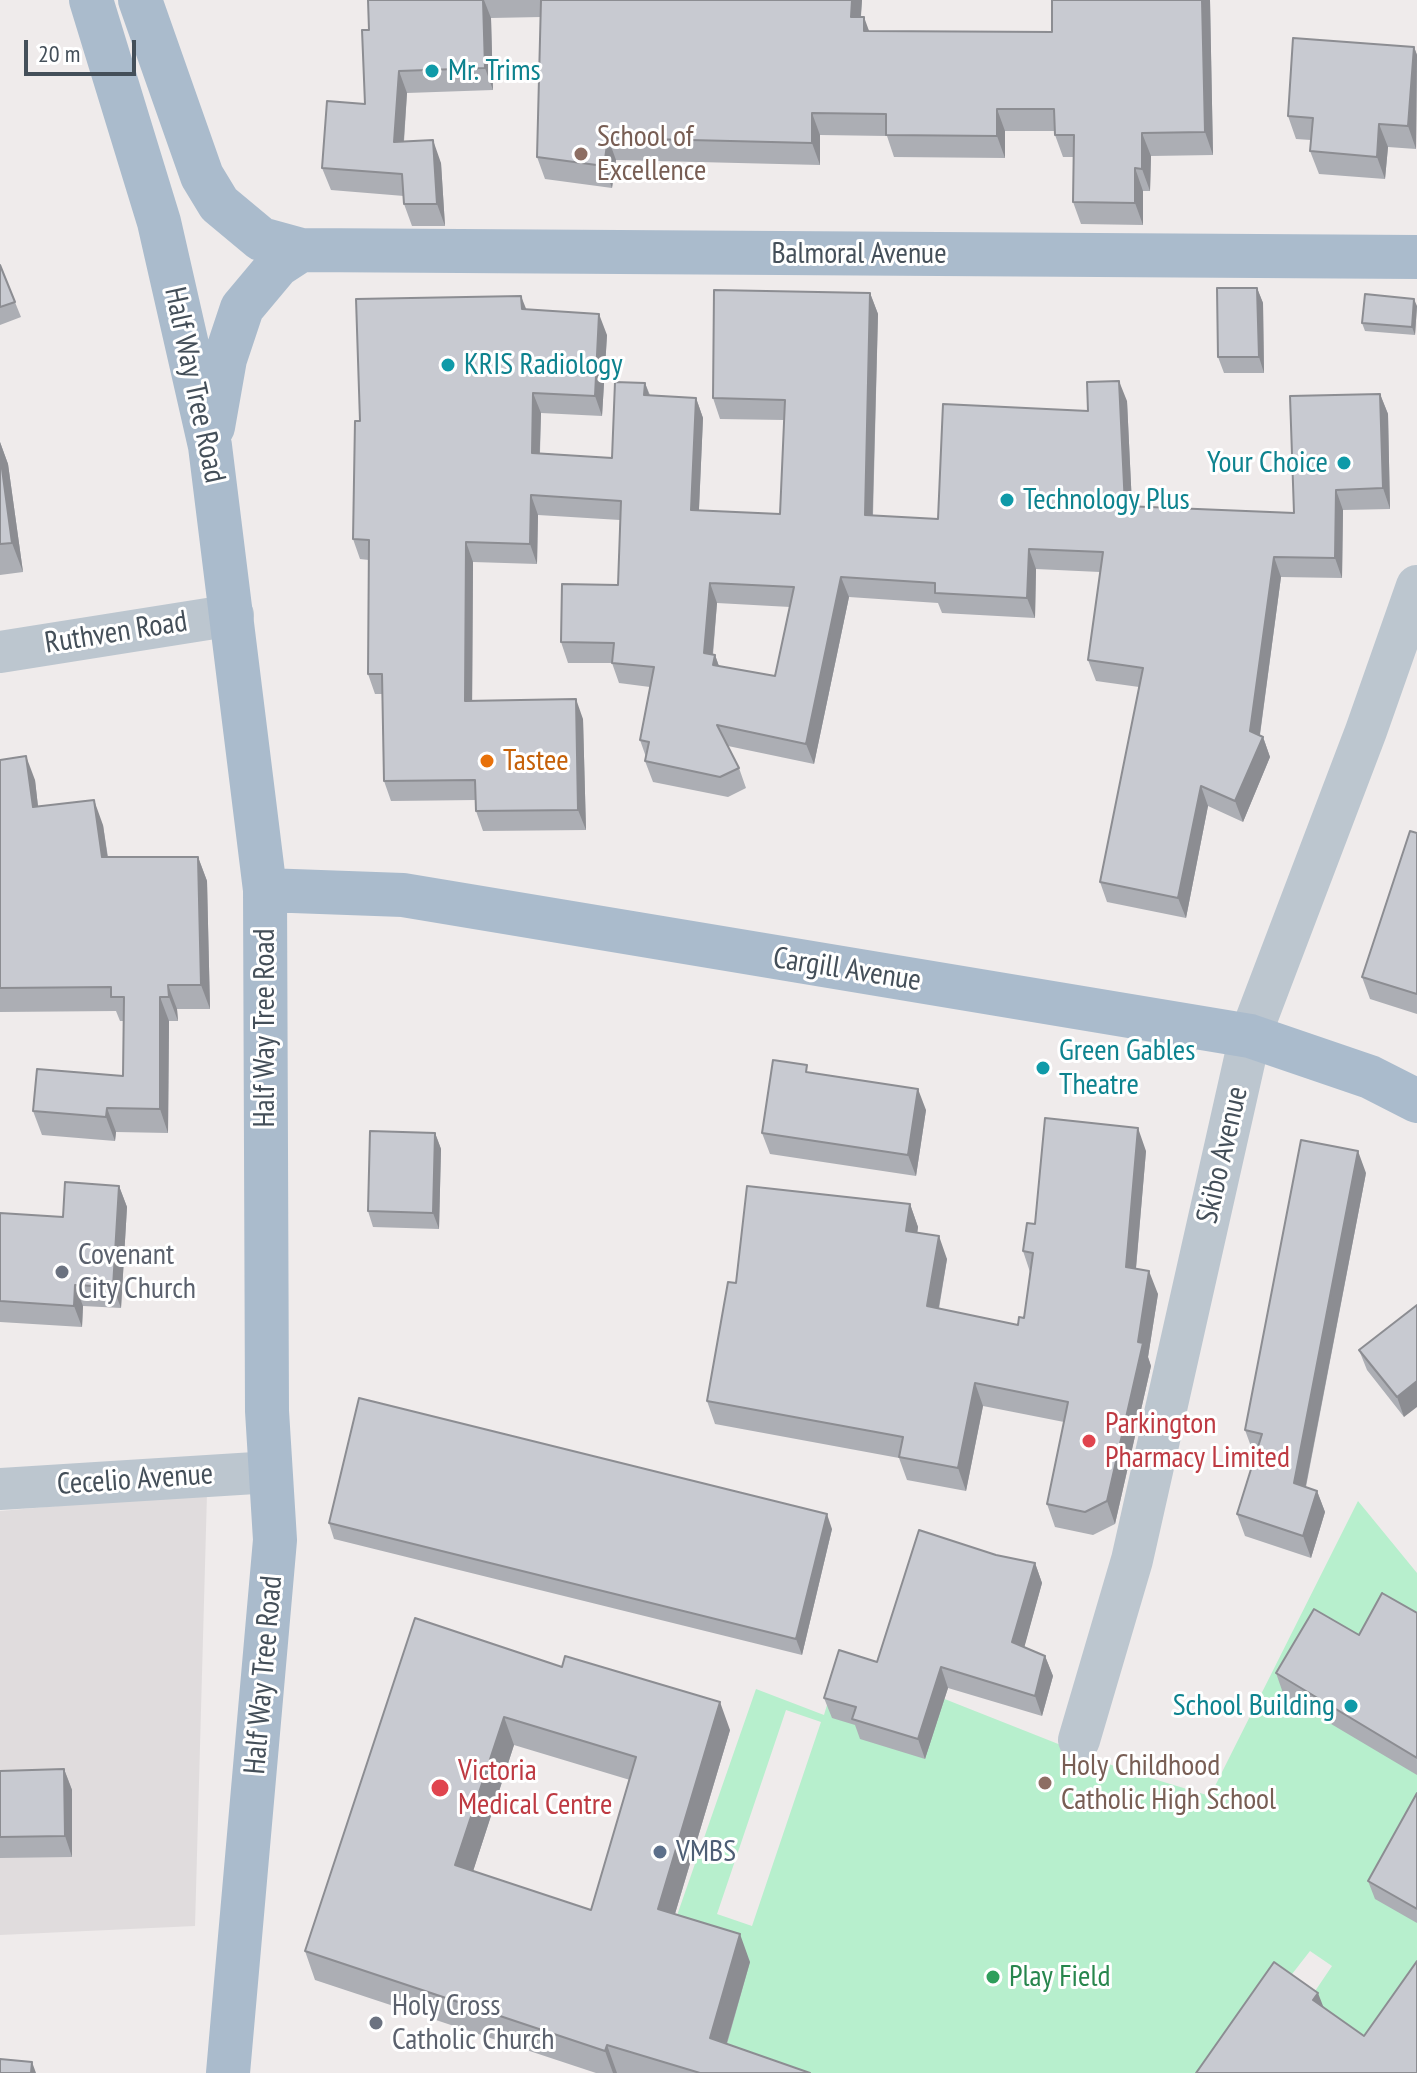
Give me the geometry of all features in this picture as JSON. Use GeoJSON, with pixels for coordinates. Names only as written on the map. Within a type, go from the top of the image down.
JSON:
{"type":"FeatureCollection","features":[{"type":"Feature","properties":{"kind":"main road","name":"Half Way Tree Road"},"geometry":{"type":"LineString","coordinates":[[91,0],[159,222],[210,446],[265,890],[266,1363],[275,1540],[228,2073]]}},
{"type":"Feature","properties":{"kind":"main road"},"geometry":{"type":"LineString","coordinates":[[140,0],[202,176],[219,204],[261,239],[301,250]]}},
{"type":"Feature","properties":{"kind":"main road"},"geometry":{"type":"LineString","coordinates":[[210,446],[225,359],[242,308],[278,265],[301,250]]}},
{"type":"Feature","properties":{"kind":"main road","name":"Balmoral Avenue"},"geometry":{"type":"LineString","coordinates":[[301,250],[1417,257]]}},
{"type":"Feature","properties":{"kind":"main road","name":"Cargill Avenue"},"geometry":{"type":"LineString","coordinates":[[265,890],[403,895],[1250,1036],[1370,1077],[1417,1101]]}},
{"type":"Feature","properties":{"kind":"street","name":"Skibo Avenue"},"geometry":{"type":"LineString","coordinates":[[1079,1740],[1132,1560],[1250,1036],[1366,731],[1417,586]]}},
{"type":"Feature","properties":{"kind":"street","name":"Ruthven Road"},"geometry":{"type":"LineString","coordinates":[[0,652],[233,615]]}},
{"type":"Feature","properties":{"kind":"street","name":"Cecelio Avenue"},"geometry":{"type":"LineString","coordinates":[[0,1489],[271,1472]]}},
{"type":"Feature","properties":{"kind":"shaded area"},"geometry":{"type":"Polygon","coordinates":[[[207,1493],[195,1926],[0,1935],[0,1511],[207,1493]]]}},
{"type":"Feature","properties":{"kind":"green space"},"geometry":{"type":"Polygon","coordinates":[[[1358,1501],[1417,1573],[1417,1988],[1377,2046],[1309,2000],[1332,1966],[1310,1951],[1215,2073],[622,2073],[756,1689],[824,1715],[841,1658],[1124,1770],[1210,1796],[1358,1501]],[[786,1710],[717,1914],[752,1926],[821,1722],[786,1710]]]}},
{"type":"Feature","properties":{"kind":"building"},"geometry":{"type":"Polygon","coordinates":[[[368,0],[483,0],[485,68],[399,71],[394,142],[433,140],[437,204],[404,204],[402,174],[322,168],[327,101],[365,104],[362,30],[369,30],[368,0]]]}},
{"type":"Feature","properties":{"kind":"building"},"geometry":{"type":"Polygon","coordinates":[[[541,0],[852,0],[851,17],[864,17],[864,31],[1052,32],[1052,0],[1202,0],[1205,132],[1142,133],[1142,169],[1135,168],[1135,203],[1073,202],[1074,135],[1055,135],[1054,109],[997,109],[997,136],[886,135],[886,114],[812,113],[812,143],[608,138],[604,166],[537,157],[541,0]]]}},
{"type":"Feature","properties":{"kind":"building"},"geometry":{"type":"Polygon","coordinates":[[[1293,38],[1414,47],[1408,126],[1379,124],[1377,157],[1310,151],[1313,118],[1288,116],[1293,38]]]}},
{"type":"Feature","properties":{"kind":"building"},"geometry":{"type":"Polygon","coordinates":[[[0,265],[15,302],[0,307],[0,265]]]}},
{"type":"Feature","properties":{"kind":"building"},"geometry":{"type":"Polygon","coordinates":[[[1217,288],[1257,288],[1259,357],[1218,357],[1217,288]]]}},
{"type":"Feature","properties":{"kind":"building"},"geometry":{"type":"Polygon","coordinates":[[[714,290],[870,293],[865,515],[938,519],[943,404],[1088,411],[1087,382],[1119,381],[1125,506],[1294,513],[1290,396],[1380,394],[1383,488],[1336,490],[1335,558],[1274,557],[1250,731],[1263,737],[1235,801],[1201,786],[1178,898],[1100,882],[1143,668],[1088,660],[1103,552],[1029,549],[1027,598],[935,593],[935,583],[841,577],[806,744],[717,725],[739,768],[720,777],[645,761],[649,742],[640,740],[654,667],[612,663],[614,643],[561,642],[562,584],[618,585],[621,501],[531,495],[530,544],[466,542],[465,701],[576,699],[578,810],[476,811],[475,780],[384,781],[382,674],[368,674],[369,540],[353,539],[355,421],[360,421],[356,299],[521,296],[522,309],[599,314],[595,396],[533,393],[532,453],[612,458],[615,382],[645,383],[644,395],[696,398],[691,510],[780,514],[785,400],[713,398],[714,290]],[[710,583],[704,653],[715,655],[713,665],[775,676],[794,587],[710,583]]]}},
{"type":"Feature","properties":{"kind":"building"},"geometry":{"type":"Polygon","coordinates":[[[1365,294],[1414,299],[1412,327],[1362,323],[1365,294]]]}},
{"type":"Feature","properties":{"kind":"building"},"geometry":{"type":"Polygon","coordinates":[[[0,454],[12,543],[0,544],[0,454]]]}},
{"type":"Feature","properties":{"kind":"building"},"geometry":{"type":"Polygon","coordinates":[[[26,756],[33,807],[94,800],[102,857],[198,857],[201,985],[168,985],[169,997],[160,997],[160,1109],[107,1108],[106,1117],[33,1111],[37,1069],[123,1076],[124,997],[111,997],[111,987],[0,988],[0,760],[26,756]]]}},
{"type":"Feature","properties":{"kind":"building"},"geometry":{"type":"Polygon","coordinates":[[[1410,831],[1417,833],[1417,994],[1362,977],[1410,831]]]}},
{"type":"Feature","properties":{"kind":"building"},"geometry":{"type":"Polygon","coordinates":[[[773,1060],[807,1065],[806,1072],[918,1089],[908,1155],[762,1133],[773,1060]]]}},
{"type":"Feature","properties":{"kind":"building"},"geometry":{"type":"Polygon","coordinates":[[[1045,1118],[1138,1128],[1126,1267],[1149,1271],[1138,1342],[1143,1343],[1107,1501],[1085,1512],[1047,1504],[1068,1402],[975,1383],[958,1468],[899,1457],[903,1437],[707,1401],[728,1282],[736,1283],[747,1186],[910,1204],[906,1231],[939,1236],[927,1306],[1018,1325],[1019,1317],[1024,1318],[1033,1253],[1023,1251],[1027,1223],[1035,1224],[1045,1118]]]}},
{"type":"Feature","properties":{"kind":"building"},"geometry":{"type":"Polygon","coordinates":[[[370,1131],[435,1133],[433,1213],[368,1211],[370,1131]]]}},
{"type":"Feature","properties":{"kind":"building"},"geometry":{"type":"Polygon","coordinates":[[[1301,1140],[1358,1151],[1294,1483],[1317,1491],[1303,1536],[1237,1514],[1262,1434],[1245,1430],[1301,1140]]]}},
{"type":"Feature","properties":{"kind":"building","name":"Covenant City Church"},"geometry":{"type":"Polygon","coordinates":[[[65,1182],[119,1186],[113,1287],[75,1285],[74,1306],[0,1301],[0,1213],[63,1217],[65,1182]]]}},
{"type":"Feature","properties":{"kind":"building"},"geometry":{"type":"Polygon","coordinates":[[[1417,1305],[1417,1381],[1397,1397],[1359,1350],[1417,1305]]]}},
{"type":"Feature","properties":{"kind":"building"},"geometry":{"type":"Polygon","coordinates":[[[359,1398],[827,1514],[796,1639],[329,1523],[359,1398]]]}},
{"type":"Feature","properties":{"kind":"building"},"geometry":{"type":"Polygon","coordinates":[[[919,1530],[996,1555],[1035,1563],[1012,1642],[1045,1656],[1035,1696],[941,1667],[918,1739],[852,1719],[856,1707],[824,1698],[839,1650],[877,1662],[919,1530]]]}},
{"type":"Feature","properties":{"kind":"building"},"geometry":{"type":"Polygon","coordinates":[[[1382,1593],[1417,1613],[1417,1758],[1276,1673],[1314,1609],[1359,1635],[1382,1593]]]}},
{"type":"Feature","properties":{"kind":"building"},"geometry":{"type":"Polygon","coordinates":[[[415,1618],[562,1667],[565,1656],[720,1702],[658,1909],[740,1934],[710,2038],[810,2073],[700,2073],[607,2045],[605,2051],[305,1951],[415,1618]],[[504,1717],[455,1865],[591,1910],[636,1757],[504,1717]]]}},
{"type":"Feature","properties":{"kind":"building"},"geometry":{"type":"Polygon","coordinates":[[[64,1769],[65,1836],[0,1837],[0,1771],[64,1769]]]}},
{"type":"Feature","properties":{"kind":"building"},"geometry":{"type":"Polygon","coordinates":[[[1417,1793],[1417,1909],[1368,1881],[1417,1793]]]}},
{"type":"Feature","properties":{"kind":"building"},"geometry":{"type":"Polygon","coordinates":[[[1417,1961],[1417,2073],[1196,2073],[1274,1962],[1318,1993],[1313,2000],[1364,2036],[1417,1961]]]}},
{"type":"Feature","properties":{"kind":"building"},"geometry":{"type":"Polygon","coordinates":[[[0,2059],[32,2062],[31,2073],[0,2073],[0,2059]]]}},
{"type":"Feature","properties":{"kind":"place","name":"Mr. Trims"},"geometry":{"type":"Point","coordinates":[432,71]}},
{"type":"Feature","properties":{"kind":"place","name":"School of Excellence"},"geometry":{"type":"Point","coordinates":[581,154]}},
{"type":"Feature","properties":{"kind":"place","name":"KRIS Radiology"},"geometry":{"type":"Point","coordinates":[448,365]}},
{"type":"Feature","properties":{"kind":"place","name":"Your Choice"},"geometry":{"type":"Point","coordinates":[1344,463]}},
{"type":"Feature","properties":{"kind":"place","name":"Technology Plus"},"geometry":{"type":"Point","coordinates":[1007,500]}},
{"type":"Feature","properties":{"kind":"place","name":"Tastee"},"geometry":{"type":"Point","coordinates":[487,761]}},
{"type":"Feature","properties":{"kind":"place","name":"Green Gables Theatre"},"geometry":{"type":"Point","coordinates":[1043,1068]}},
{"type":"Feature","properties":{"kind":"place","name":"Covenant City Church"},"geometry":{"type":"Point","coordinates":[62,1272]}},
{"type":"Feature","properties":{"kind":"place","name":"Parkington Pharmacy Limited"},"geometry":{"type":"Point","coordinates":[1089,1441]}},
{"type":"Feature","properties":{"kind":"place","name":"School Building"},"geometry":{"type":"Point","coordinates":[1351,1706]}},
{"type":"Feature","properties":{"kind":"place","name":"Holy Childhood Catholic High School"},"geometry":{"type":"Point","coordinates":[1045,1783]}},
{"type":"Feature","properties":{"kind":"place","name":"Victoria Medical Centre"},"geometry":{"type":"Point","coordinates":[440,1788]}},
{"type":"Feature","properties":{"kind":"place","name":"VMBS"},"geometry":{"type":"Point","coordinates":[660,1852]}},
{"type":"Feature","properties":{"kind":"place","name":"Play Field"},"geometry":{"type":"Point","coordinates":[993,1977]}},
{"type":"Feature","properties":{"kind":"place","name":"Holy Cross Catholic Church"},"geometry":{"type":"Point","coordinates":[376,2023]}}]}
